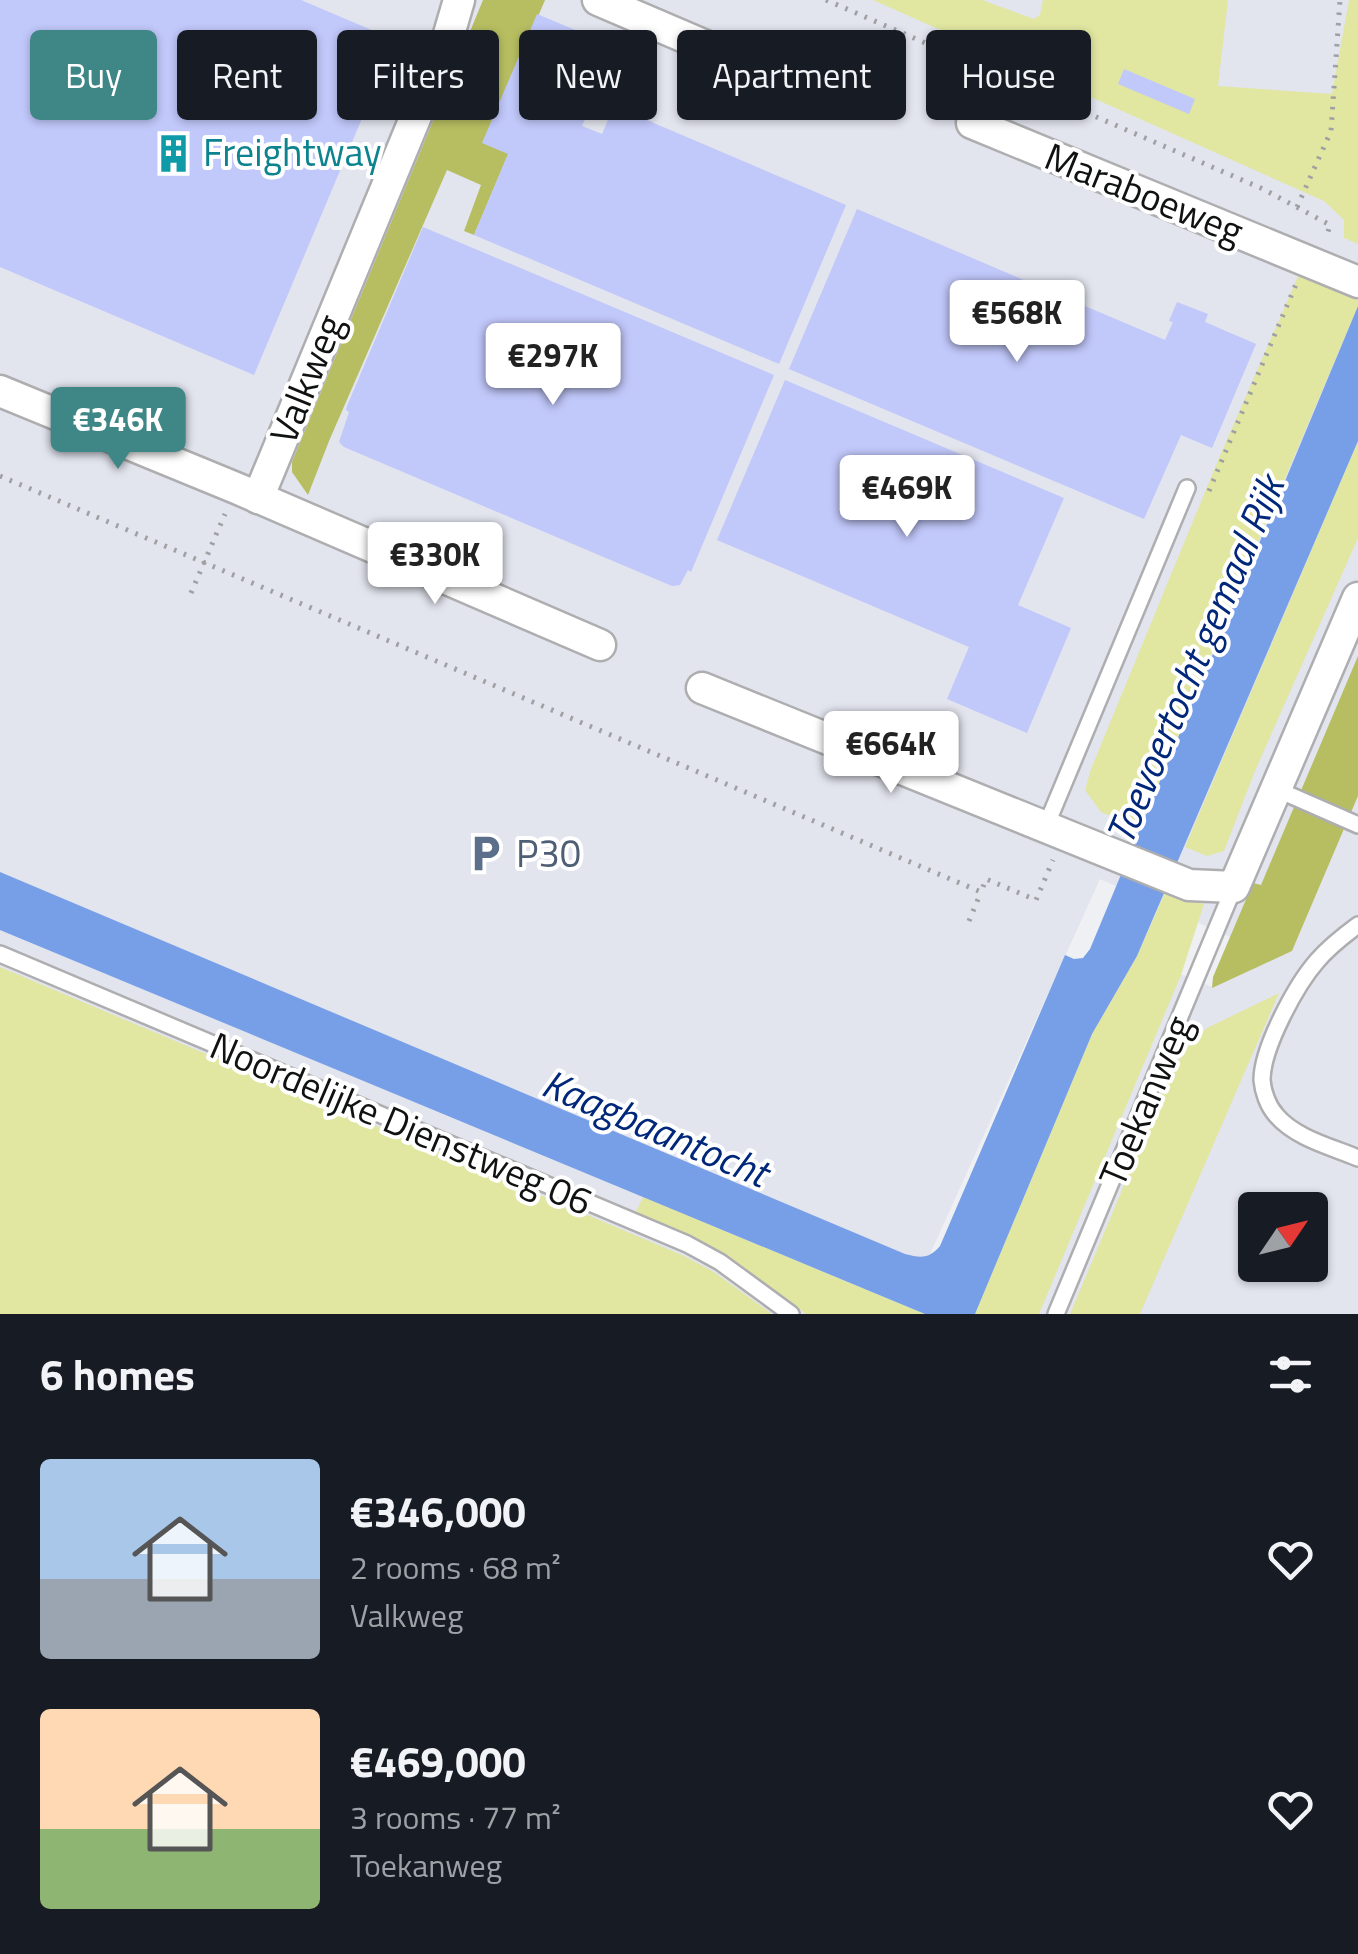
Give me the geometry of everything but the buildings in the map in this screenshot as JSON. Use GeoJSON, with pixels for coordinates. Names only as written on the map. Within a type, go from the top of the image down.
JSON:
{"type":"FeatureCollection","features":[{"type":"Feature","properties":{"kind":"street","name":"Valkweg"},"geometry":{"type":"LineString","coordinates":[[247,493],[447,41],[459,0]]}},
{"type":"Feature","properties":{"kind":"street"},"geometry":{"type":"LineString","coordinates":[[598,0],[677,34]]}},
{"type":"Feature","properties":{"kind":"street","name":"Maraboeweg"},"geometry":{"type":"LineString","coordinates":[[972,123],[1356,281]]}},
{"type":"Feature","properties":{"kind":"street"},"geometry":{"type":"LineString","coordinates":[[0,391],[600,646]]}},
{"type":"Feature","properties":{"kind":"street","name":"Toekanweg"},"geometry":{"type":"LineString","coordinates":[[1234,887],[1358,598]]}},
{"type":"Feature","properties":{"kind":"street"},"geometry":{"type":"LineString","coordinates":[[702,688],[1188,885],[1234,887]]}},
{"type":"Feature","properties":{"kind":"lane"},"geometry":{"type":"LineString","coordinates":[[1055,829],[1187,488]]}},
{"type":"Feature","properties":{"kind":"lane"},"geometry":{"type":"LineString","coordinates":[[1276,789],[1358,825]]}},
{"type":"Feature","properties":{"kind":"lane","name":"Toekanweg"},"geometry":{"type":"LineString","coordinates":[[1056,1314],[1234,887]]}},
{"type":"Feature","properties":{"kind":"lane"},"geometry":{"type":"LineString","coordinates":[[1358,925],[1320,957],[1299,985],[1268,1052],[1262,1080],[1270,1106],[1286,1124],[1300,1134],[1358,1158]]}},
{"type":"Feature","properties":{"kind":"lane","name":"Noordelijke Dienstweg 06"},"geometry":{"type":"LineString","coordinates":[[0,954],[687,1244],[720,1262],[791,1314]]}},
{"type":"Feature","properties":{"kind":"path","name":"Maraboeweg"},"geometry":{"type":"LineString","coordinates":[[826,0],[1297,207],[1330,225],[1317,265]]}},
{"type":"Feature","properties":{"kind":"path"},"geometry":{"type":"LineString","coordinates":[[1297,207],[1331,130],[1340,0]]}},
{"type":"Feature","properties":{"kind":"path"},"geometry":{"type":"LineString","coordinates":[[1187,488],[1206,496],[1300,276],[1310,281],[1317,265]]}},
{"type":"Feature","properties":{"kind":"path"},"geometry":{"type":"LineString","coordinates":[[0,476],[981,892]]}},
{"type":"Feature","properties":{"kind":"path"},"geometry":{"type":"LineString","coordinates":[[191,593],[247,493]]}},
{"type":"Feature","properties":{"kind":"path"},"geometry":{"type":"LineString","coordinates":[[969,921],[986,879],[1036,900],[1055,829]]}},
{"type":"Feature","properties":{"kind":"shaded area"},"geometry":{"type":"Polygon","coordinates":[[[0,0],[1358,0],[1358,692],[1244,943],[1100,879],[925,1265],[0,878],[0,0]]]}},
{"type":"Feature","properties":{"kind":"shaded area"},"geometry":{"type":"Polygon","coordinates":[[[1358,796],[1358,1314],[0,1314],[0,919],[949,1312],[1107,944],[1212,987],[1292,951],[1358,796]]]}},
{"type":"Feature","properties":{"kind":"green space"},"geometry":{"type":"Polygon","coordinates":[[[483,0],[545,0],[532,30],[519,30],[519,61],[499,108],[499,30],[471,30],[483,0]]]}},
{"type":"Feature","properties":{"kind":"green space"},"geometry":{"type":"Polygon","coordinates":[[[873,0],[982,0],[1034,19],[1040,15],[1043,0],[1228,0],[1218,86],[1332,94],[1349,0],[1358,0],[1358,244],[1344,238],[1344,220],[1324,201],[1091,97],[1091,30],[940,30],[873,0]]]}},
{"type":"Feature","properties":{"kind":"green space"},"geometry":{"type":"Polygon","coordinates":[[[433,120],[494,120],[488,134],[512,145],[474,235],[464,231],[481,185],[447,170],[308,495],[292,472],[292,462],[433,120]]]}},
{"type":"Feature","properties":{"kind":"green space"},"geometry":{"type":"Polygon","coordinates":[[[1300,272],[1358,296],[1358,306],[1141,828],[1101,812],[1085,790],[1091,769],[1300,272]]]}},
{"type":"Feature","properties":{"kind":"green space"},"geometry":{"type":"Polygon","coordinates":[[[1358,441],[1358,538],[1224,851],[1207,856],[1185,847],[1358,441]]]}},
{"type":"Feature","properties":{"kind":"green space"},"geometry":{"type":"Polygon","coordinates":[[[1358,656],[1358,796],[1292,951],[1212,988],[1213,977],[1253,883],[1261,885],[1358,656]]]}},
{"type":"Feature","properties":{"kind":"green space"},"geometry":{"type":"Polygon","coordinates":[[[1167,888],[1204,904],[1181,975],[1039,1314],[975,1314],[1092,1034],[1137,956],[1167,888]]]}},
{"type":"Feature","properties":{"kind":"green space"},"geometry":{"type":"Polygon","coordinates":[[[0,967],[682,1255],[714,1272],[772,1314],[0,1314],[0,967]]]}},
{"type":"Feature","properties":{"kind":"green space"},"geometry":{"type":"Polygon","coordinates":[[[1279,993],[1140,1314],[1070,1314],[1172,1071],[1186,1049],[1207,1028],[1279,993]]]}},
{"type":"Feature","properties":{"kind":"green space"},"geometry":{"type":"Polygon","coordinates":[[[643,1197],[925,1314],[806,1314],[709,1246],[635,1214],[643,1197]]]}},
{"type":"Feature","properties":{"kind":"water"},"geometry":{"type":"Polygon","coordinates":[[[1358,306],[1358,441],[1137,956],[1092,1034],[975,1314],[925,1314],[0,930],[0,872],[905,1254],[928,1255],[940,1246],[1065,955],[1083,958],[1090,949],[1358,306]]]}},
{"type":"Feature","properties":{"kind":"place","name":"Freightway"},"geometry":{"type":"Point","coordinates":[173,153]}},
{"type":"Feature","properties":{"kind":"place","name":"P30"},"geometry":{"type":"Point","coordinates":[486,854]}},
{"type":"Feature","properties":{"kind":"water label","name":"Toevoertocht gemaal Rijk"},"geometry":{"type":"Point","coordinates":[1195,660]}},
{"type":"Feature","properties":{"kind":"water label","name":"Kaagbaantocht"},"geometry":{"type":"Point","coordinates":[655,1128]}}]}
